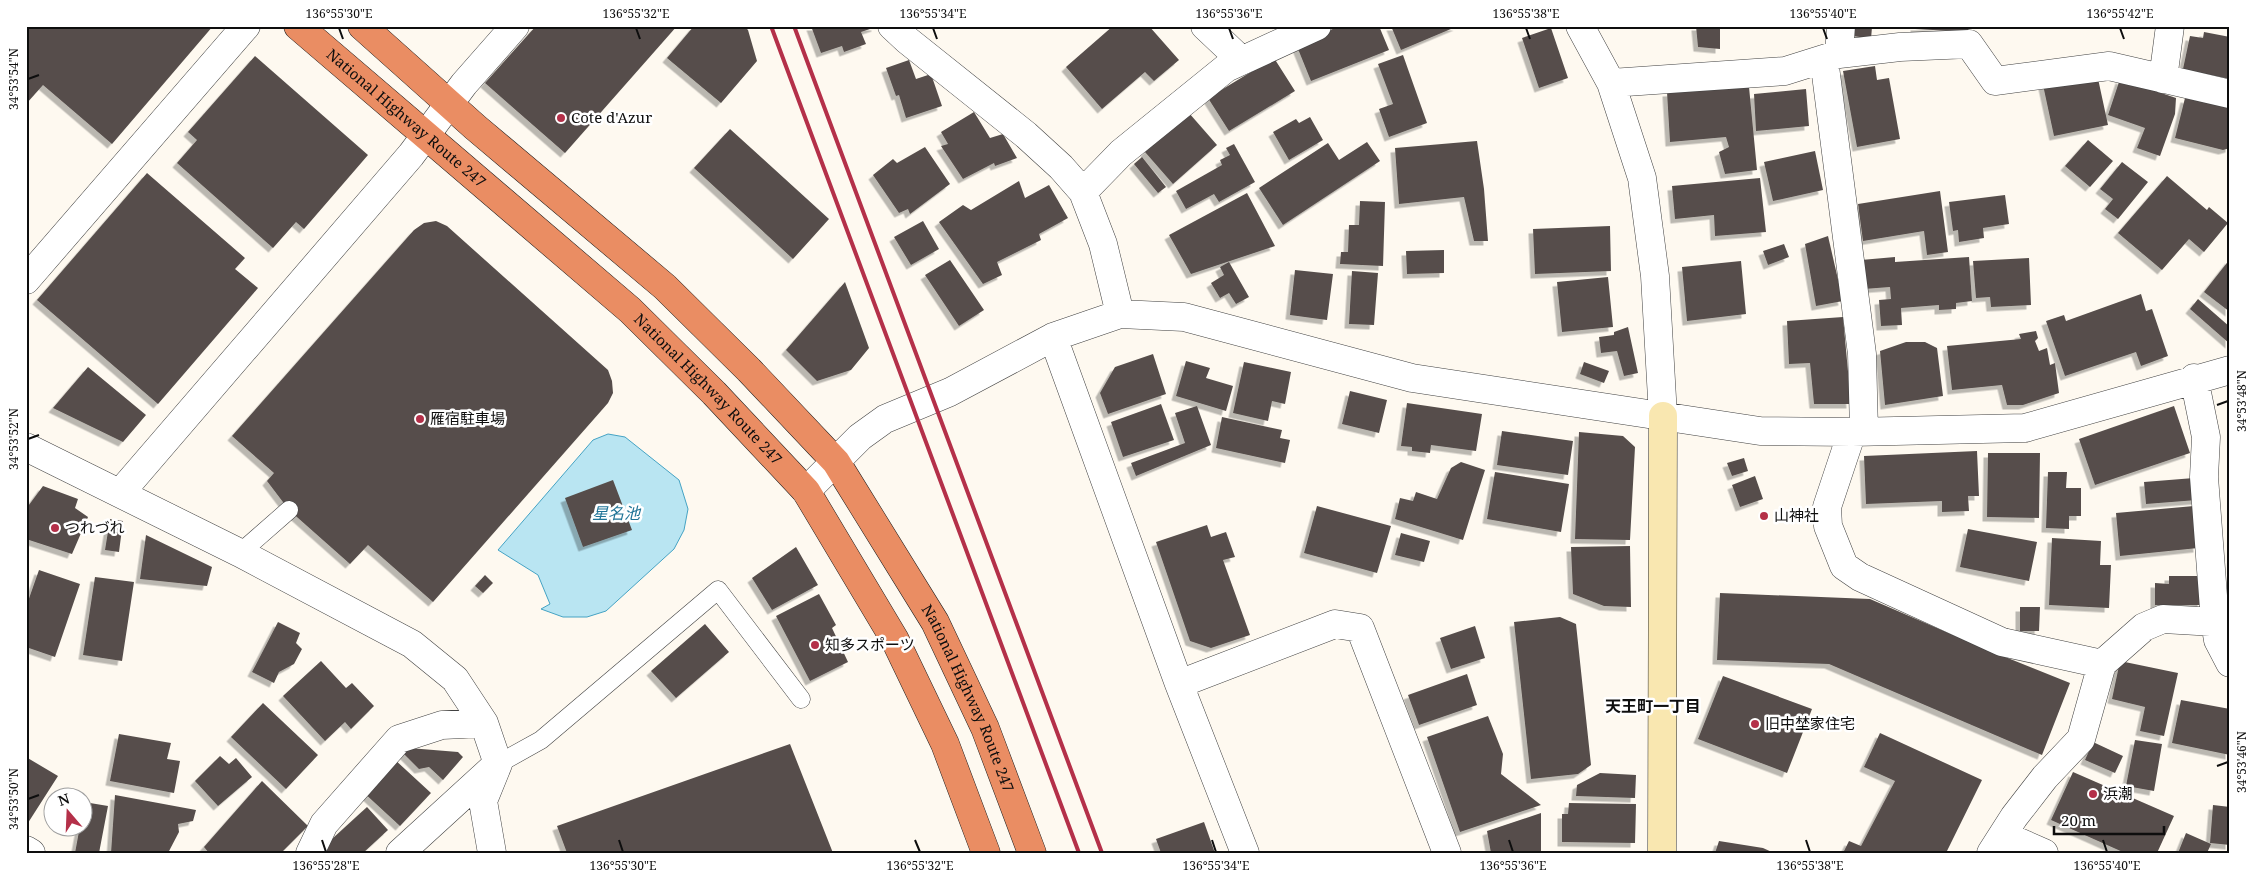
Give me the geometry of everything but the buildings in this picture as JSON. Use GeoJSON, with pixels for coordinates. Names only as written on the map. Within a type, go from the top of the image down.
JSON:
{"type":"FeatureCollection","features":[{"type":"Feature","properties":{"kind":"highway","name":"National Highway Route 247"},"geometry":{"type":"LineString","coordinates":[[298,26],[630,310],[714,393],[806,491],[896,640],[945,744],[986,853]]}},
{"type":"Feature","properties":{"kind":"highway","name":"National Highway Route 247"},"geometry":{"type":"LineString","coordinates":[[362,26],[450,104],[665,287],[749,370],[836,462],[935,622],[984,728],[1032,853]]}},
{"type":"Feature","properties":{"kind":"street"},"geometry":{"type":"LineString","coordinates":[[26,280],[246,26]]}},
{"type":"Feature","properties":{"kind":"street"},"geometry":{"type":"LineString","coordinates":[[121,492],[405,163],[464,84],[515,26]]}},
{"type":"Feature","properties":{"kind":"street"},"geometry":{"type":"LineString","coordinates":[[892,26],[1026,135],[1061,167],[1083,192],[1102,244],[1120,314]]}},
{"type":"Feature","properties":{"kind":"street"},"geometry":{"type":"LineString","coordinates":[[1205,26],[1241,60]]}},
{"type":"Feature","properties":{"kind":"street"},"geometry":{"type":"LineString","coordinates":[[1083,192],[1122,153],[1226,68],[1317,26]]}},
{"type":"Feature","properties":{"kind":"street"},"geometry":{"type":"LineString","coordinates":[[1580,26],[1611,83],[1642,178],[1655,276],[1663,416],[1662,853]]}},
{"type":"Feature","properties":{"kind":"street"},"geometry":{"type":"LineString","coordinates":[[1841,26],[1831,56],[1862,354],[1858,431],[1827,507],[1828,526],[1844,566],[1860,577],[2002,642],[2102,664]]}},
{"type":"Feature","properties":{"kind":"street"},"geometry":{"type":"LineString","coordinates":[[2163,79],[2170,26]]}},
{"type":"Feature","properties":{"kind":"street"},"geometry":{"type":"LineString","coordinates":[[1611,83],[1786,71],[1831,56],[1900,47],[1969,44],[1995,81],[2109,66],[2230,94]]}},
{"type":"Feature","properties":{"kind":"street"},"geometry":{"type":"LineString","coordinates":[[806,491],[860,436],[885,419],[950,392],[1052,337],[1120,314],[1184,317],[1412,378],[1760,431],[2025,428],[2194,378],[2230,370]]}},
{"type":"Feature","properties":{"kind":"street"},"geometry":{"type":"LineString","coordinates":[[1052,337],[1179,684],[1244,853]]}},
{"type":"Feature","properties":{"kind":"street"},"geometry":{"type":"LineString","coordinates":[[2194,378],[2206,437],[2204,478],[2215,622],[2218,640],[2230,663]]}},
{"type":"Feature","properties":{"kind":"street"},"geometry":{"type":"LineString","coordinates":[[26,447],[121,492],[412,644],[456,679],[484,723],[498,764],[483,800],[492,853]]}},
{"type":"Feature","properties":{"kind":"street"},"geometry":{"type":"LineString","coordinates":[[2044,853],[1997,844],[2033,792],[2081,739],[2102,664],[2144,627],[2163,619],[2215,622]]}},
{"type":"Feature","properties":{"kind":"street"},"geometry":{"type":"LineString","coordinates":[[1179,684],[1336,624],[1360,628],[1447,853]]}},
{"type":"Feature","properties":{"kind":"street"},"geometry":{"type":"LineString","coordinates":[[310,853],[324,824],[399,739],[442,725],[484,723]]}},
{"type":"Feature","properties":{"kind":"street"},"geometry":{"type":"LineString","coordinates":[[400,853],[498,764]]}},
{"type":"Feature","properties":{"kind":"street"},"geometry":{"type":"LineString","coordinates":[[26,850],[31,853]]}},
{"type":"Feature","properties":{"kind":"lane"},"geometry":{"type":"LineString","coordinates":[[240,553],[289,510]]}},
{"type":"Feature","properties":{"kind":"lane"},"geometry":{"type":"LineString","coordinates":[[498,764],[540,740],[718,590],[801,699]]}},
{"type":"Feature","properties":{"kind":"water","name":"星名池"},"geometry":{"type":"Polygon","coordinates":[[[608,434],[625,437],[679,480],[688,509],[684,530],[674,549],[606,611],[587,617],[563,617],[541,609],[550,604],[538,575],[498,550],[593,440],[608,434]]]}},
{"type":"Feature","properties":{"kind":"railway"},"geometry":{"type":"LineString","coordinates":[[771,26],[1079,853]]}},
{"type":"Feature","properties":{"kind":"railway"},"geometry":{"type":"LineString","coordinates":[[794,26],[1102,853]]}},
{"type":"Feature","properties":{"kind":"place","name":"Cote d'Azur"},"geometry":{"type":"Point","coordinates":[561,118]}},
{"type":"Feature","properties":{"kind":"place","name":"雁宿駐車場"},"geometry":{"type":"Point","coordinates":[420,419]}},
{"type":"Feature","properties":{"kind":"place","name":"山神社"},"geometry":{"type":"Point","coordinates":[1764,516]}},
{"type":"Feature","properties":{"kind":"place","name":"つれづれ"},"geometry":{"type":"Point","coordinates":[55,528]}},
{"type":"Feature","properties":{"kind":"place","name":"知多スポーツ"},"geometry":{"type":"Point","coordinates":[815,645]}},
{"type":"Feature","properties":{"kind":"place","name":"旧中埜家住宅"},"geometry":{"type":"Point","coordinates":[1755,724]}},
{"type":"Feature","properties":{"kind":"place","name":"浜潮"},"geometry":{"type":"Point","coordinates":[2093,794]}},
{"type":"Feature","properties":{"kind":"district","name":"天王町一丁目"},"geometry":{"type":"Point","coordinates":[1653,706]}}]}
